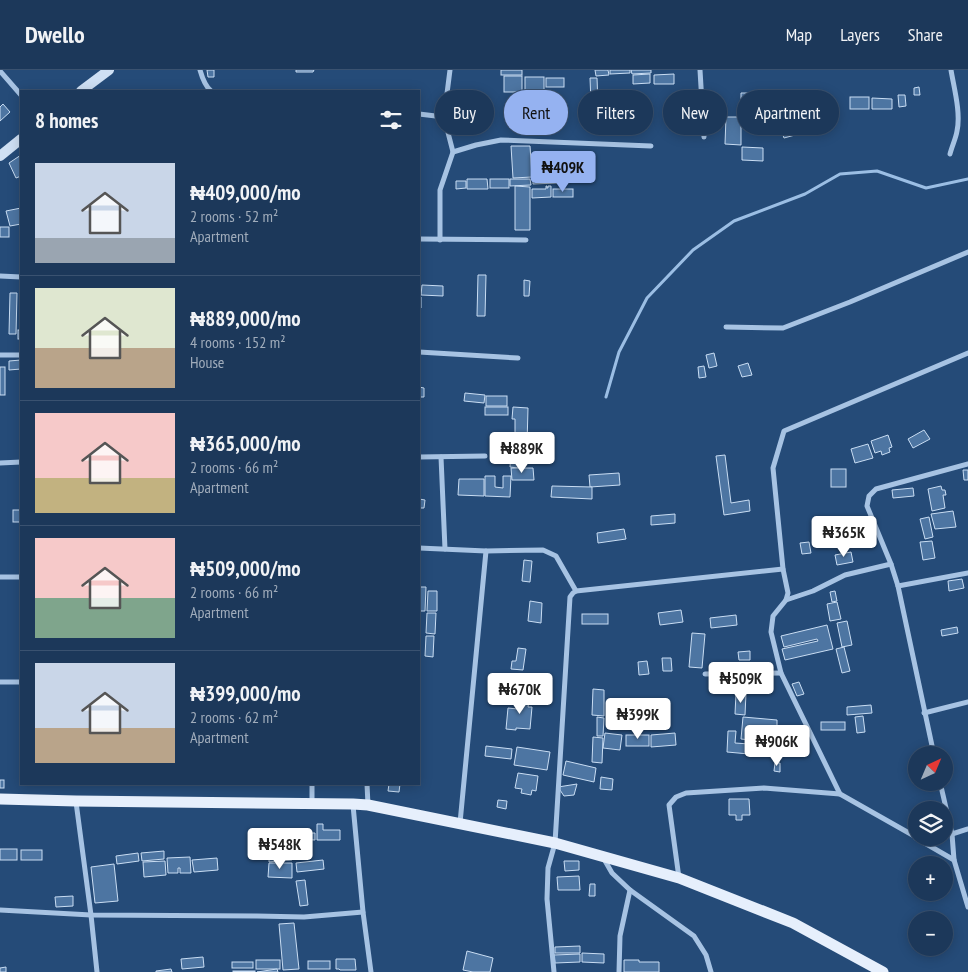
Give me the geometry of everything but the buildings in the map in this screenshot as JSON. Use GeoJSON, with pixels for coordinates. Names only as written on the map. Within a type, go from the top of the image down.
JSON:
{"type":"FeatureCollection","features":[{"type":"Feature","properties":{"kind":"main road"},"geometry":{"type":"LineString","coordinates":[[0,799],[353,804],[368,805],[460,823],[555,843],[679,878],[792,923],[883,972]]}},
{"type":"Feature","properties":{"kind":"street"},"geometry":{"type":"LineString","coordinates":[[82,90],[108,70]]}},
{"type":"Feature","properties":{"kind":"street"},"geometry":{"type":"LineString","coordinates":[[200,70],[208,90]]}},
{"type":"Feature","properties":{"kind":"street"},"geometry":{"type":"LineString","coordinates":[[447,90],[450,70]]}},
{"type":"Feature","properties":{"kind":"street"},"geometry":{"type":"LineString","coordinates":[[700,70],[704,136]]}},
{"type":"Feature","properties":{"kind":"street"},"geometry":{"type":"LineString","coordinates":[[950,70],[957,109],[958,130],[950,154]]}},
{"type":"Feature","properties":{"kind":"street"},"geometry":{"type":"LineString","coordinates":[[0,72],[20,94]]}},
{"type":"Feature","properties":{"kind":"street"},"geometry":{"type":"LineString","coordinates":[[420,114],[435,116]]}},
{"type":"Feature","properties":{"kind":"street"},"geometry":{"type":"LineString","coordinates":[[440,240],[440,190],[452,152],[448,135]]}},
{"type":"Feature","properties":{"kind":"street"},"geometry":{"type":"LineString","coordinates":[[0,156],[20,140]]}},
{"type":"Feature","properties":{"kind":"street"},"geometry":{"type":"LineString","coordinates":[[452,152],[476,144],[501,140],[651,146]]}},
{"type":"Feature","properties":{"kind":"street"},"geometry":{"type":"LineString","coordinates":[[420,239],[526,240]]}},
{"type":"Feature","properties":{"kind":"street"},"geometry":{"type":"LineString","coordinates":[[726,327],[783,328],[968,252]]}},
{"type":"Feature","properties":{"kind":"street"},"geometry":{"type":"LineString","coordinates":[[0,276],[20,277]]}},
{"type":"Feature","properties":{"kind":"street"},"geometry":{"type":"LineString","coordinates":[[420,352],[518,358]]}},
{"type":"Feature","properties":{"kind":"street"},"geometry":{"type":"LineString","coordinates":[[840,794],[781,673],[771,632],[773,616],[786,600],[788,593],[783,569],[773,468],[784,431],[968,353]]}},
{"type":"Feature","properties":{"kind":"street"},"geometry":{"type":"LineString","coordinates":[[0,355],[20,354]]}},
{"type":"Feature","properties":{"kind":"street"},"geometry":{"type":"LineString","coordinates":[[441,456],[444,549]]}},
{"type":"Feature","properties":{"kind":"street"},"geometry":{"type":"LineString","coordinates":[[420,457],[485,456]]}},
{"type":"Feature","properties":{"kind":"street"},"geometry":{"type":"LineString","coordinates":[[0,463],[20,462]]}},
{"type":"Feature","properties":{"kind":"street"},"geometry":{"type":"LineString","coordinates":[[932,746],[898,586],[867,506],[869,496],[876,489],[968,464]]}},
{"type":"Feature","properties":{"kind":"street"},"geometry":{"type":"LineString","coordinates":[[420,548],[543,550],[556,556],[576,591]]}},
{"type":"Feature","properties":{"kind":"street"},"geometry":{"type":"LineString","coordinates":[[460,823],[486,550]]}},
{"type":"Feature","properties":{"kind":"street"},"geometry":{"type":"LineString","coordinates":[[786,600],[813,591],[845,575],[891,564]]}},
{"type":"Feature","properties":{"kind":"street"},"geometry":{"type":"LineString","coordinates":[[554,972],[547,899],[548,868],[555,843],[570,597],[576,591],[783,569]]}},
{"type":"Feature","properties":{"kind":"street"},"geometry":{"type":"LineString","coordinates":[[898,586],[968,573]]}},
{"type":"Feature","properties":{"kind":"street"},"geometry":{"type":"LineString","coordinates":[[0,577],[20,577]]}},
{"type":"Feature","properties":{"kind":"street"},"geometry":{"type":"LineString","coordinates":[[705,674],[781,673]]}},
{"type":"Feature","properties":{"kind":"street"},"geometry":{"type":"LineString","coordinates":[[0,682],[20,682]]}},
{"type":"Feature","properties":{"kind":"street"},"geometry":{"type":"LineString","coordinates":[[924,712],[968,702]]}},
{"type":"Feature","properties":{"kind":"street"},"geometry":{"type":"LineString","coordinates":[[312,785],[312,803]]}},
{"type":"Feature","properties":{"kind":"street"},"geometry":{"type":"LineString","coordinates":[[367,785],[368,805]]}},
{"type":"Feature","properties":{"kind":"street"},"geometry":{"type":"LineString","coordinates":[[679,878],[669,805],[676,797],[686,793],[764,788],[840,794],[908,832]]}},
{"type":"Feature","properties":{"kind":"street"},"geometry":{"type":"LineString","coordinates":[[76,801],[97,972]]}},
{"type":"Feature","properties":{"kind":"street"},"geometry":{"type":"LineString","coordinates":[[353,804],[363,912],[371,972]]}},
{"type":"Feature","properties":{"kind":"street"},"geometry":{"type":"LineString","coordinates":[[953,834],[968,829]]}},
{"type":"Feature","properties":{"kind":"street"},"geometry":{"type":"LineString","coordinates":[[931,846],[954,860]]}},
{"type":"Feature","properties":{"kind":"street"},"geometry":{"type":"LineString","coordinates":[[953,846],[954,860],[968,908]]}},
{"type":"Feature","properties":{"kind":"street"},"geometry":{"type":"LineString","coordinates":[[603,856],[612,873],[630,890],[694,936],[706,955],[711,972]]}},
{"type":"Feature","properties":{"kind":"street"},"geometry":{"type":"LineString","coordinates":[[619,972],[620,936],[630,890]]}},
{"type":"Feature","properties":{"kind":"street"},"geometry":{"type":"LineString","coordinates":[[0,910],[91,915],[304,916],[363,912]]}},
{"type":"Feature","properties":{"kind":"waterway"},"geometry":{"type":"LineString","coordinates":[[606,397],[619,352],[647,298],[693,250],[734,221],[805,194],[840,174],[877,171],[926,188],[968,179]]}}]}
